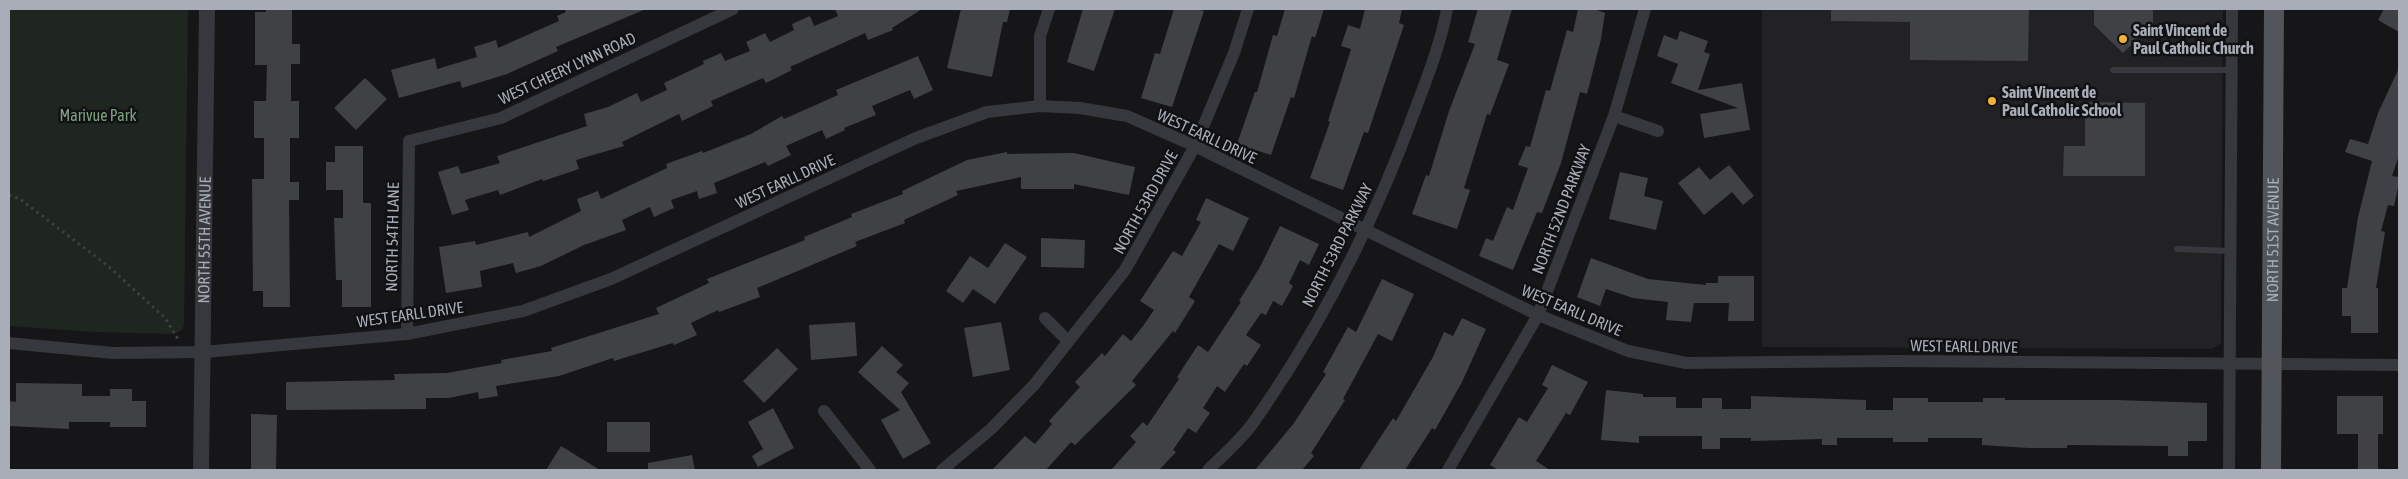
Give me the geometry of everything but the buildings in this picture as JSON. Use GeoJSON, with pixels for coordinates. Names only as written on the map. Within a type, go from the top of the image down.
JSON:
{"type":"FeatureCollection","features":[{"type":"Feature","properties":{"kind":"main road","name":"NORTH 51ST AVENUE"},"geometry":{"type":"LineString","coordinates":[[2271,470],[2274,9]]}},
{"type":"Feature","properties":{"kind":"street","name":"NORTH 55TH AVENUE"},"geometry":{"type":"LineString","coordinates":[[201,470],[207,9]]}},
{"type":"Feature","properties":{"kind":"street","name":"WEST CHEERY LYNN ROAD"},"geometry":{"type":"LineString","coordinates":[[409,141],[501,118],[732,9]]}},
{"type":"Feature","properties":{"kind":"street"},"geometry":{"type":"LineString","coordinates":[[1040,106],[1040,36],[1049,9]]}},
{"type":"Feature","properties":{"kind":"street","name":"NORTH 53RD DRIVE"},"geometry":{"type":"LineString","coordinates":[[942,470],[990,429],[1034,384],[1067,340],[1125,270],[1194,146],[1234,53],[1248,9]]}},
{"type":"Feature","properties":{"kind":"street","name":"NORTH 53RD PARKWAY"},"geometry":{"type":"LineString","coordinates":[[1208,470],[1252,425],[1313,326],[1365,231],[1406,136],[1447,9]]}},
{"type":"Feature","properties":{"kind":"street","name":"NORTH 52ND PARKWAY"},"geometry":{"type":"LineString","coordinates":[[1448,470],[1538,315],[1614,116],[1644,9]]}},
{"type":"Feature","properties":{"kind":"street"},"geometry":{"type":"LineString","coordinates":[[2229,470],[2232,9]]}},
{"type":"Feature","properties":{"kind":"street","name":"WEST EARLL DRIVE"},"geometry":{"type":"LineString","coordinates":[[9,344],[114,353],[204,352],[407,334],[524,312],[611,279],[916,138],[987,112],[1040,106],[1080,108],[1127,116],[1194,146],[1538,315],[1628,352],[1686,363],[1895,362],[2399,365]]}},
{"type":"Feature","properties":{"kind":"street"},"geometry":{"type":"LineString","coordinates":[[1614,116],[1658,131]]}},
{"type":"Feature","properties":{"kind":"street","name":"NORTH 54TH LANE"},"geometry":{"type":"LineString","coordinates":[[407,334],[409,141]]}},
{"type":"Feature","properties":{"kind":"street"},"geometry":{"type":"LineString","coordinates":[[1045,318],[1067,340]]}},
{"type":"Feature","properties":{"kind":"street"},"geometry":{"type":"LineString","coordinates":[[824,411],[870,470]]}},
{"type":"Feature","properties":{"kind":"lane"},"geometry":{"type":"LineString","coordinates":[[2113,70],[2232,70]]}},
{"type":"Feature","properties":{"kind":"lane"},"geometry":{"type":"LineString","coordinates":[[2177,249],[2230,251]]}},
{"type":"Feature","properties":{"kind":"path"},"geometry":{"type":"LineString","coordinates":[[9,195],[20,199],[108,266],[165,318],[186,352]]}},
{"type":"Feature","properties":{"kind":"shaded area","name":"Saint Vincent de Paul Catholic School"},"geometry":{"type":"Polygon","coordinates":[[[1762,9],[2223,9],[2221,343],[2212,349],[1762,347],[1762,9]]]}},
{"type":"Feature","properties":{"kind":"green space","name":"Marivue Park"},"geometry":{"type":"Polygon","coordinates":[[[9,9],[188,9],[184,325],[182,330],[175,334],[93,332],[9,326],[9,9]]]}},
{"type":"Feature","properties":{"kind":"place","name":"Saint Vincent de Paul Catholic Church"},"geometry":{"type":"Point","coordinates":[2123,39]}},
{"type":"Feature","properties":{"kind":"place","name":"Saint Vincent de Paul Catholic School"},"geometry":{"type":"Point","coordinates":[1992,101]}}]}
